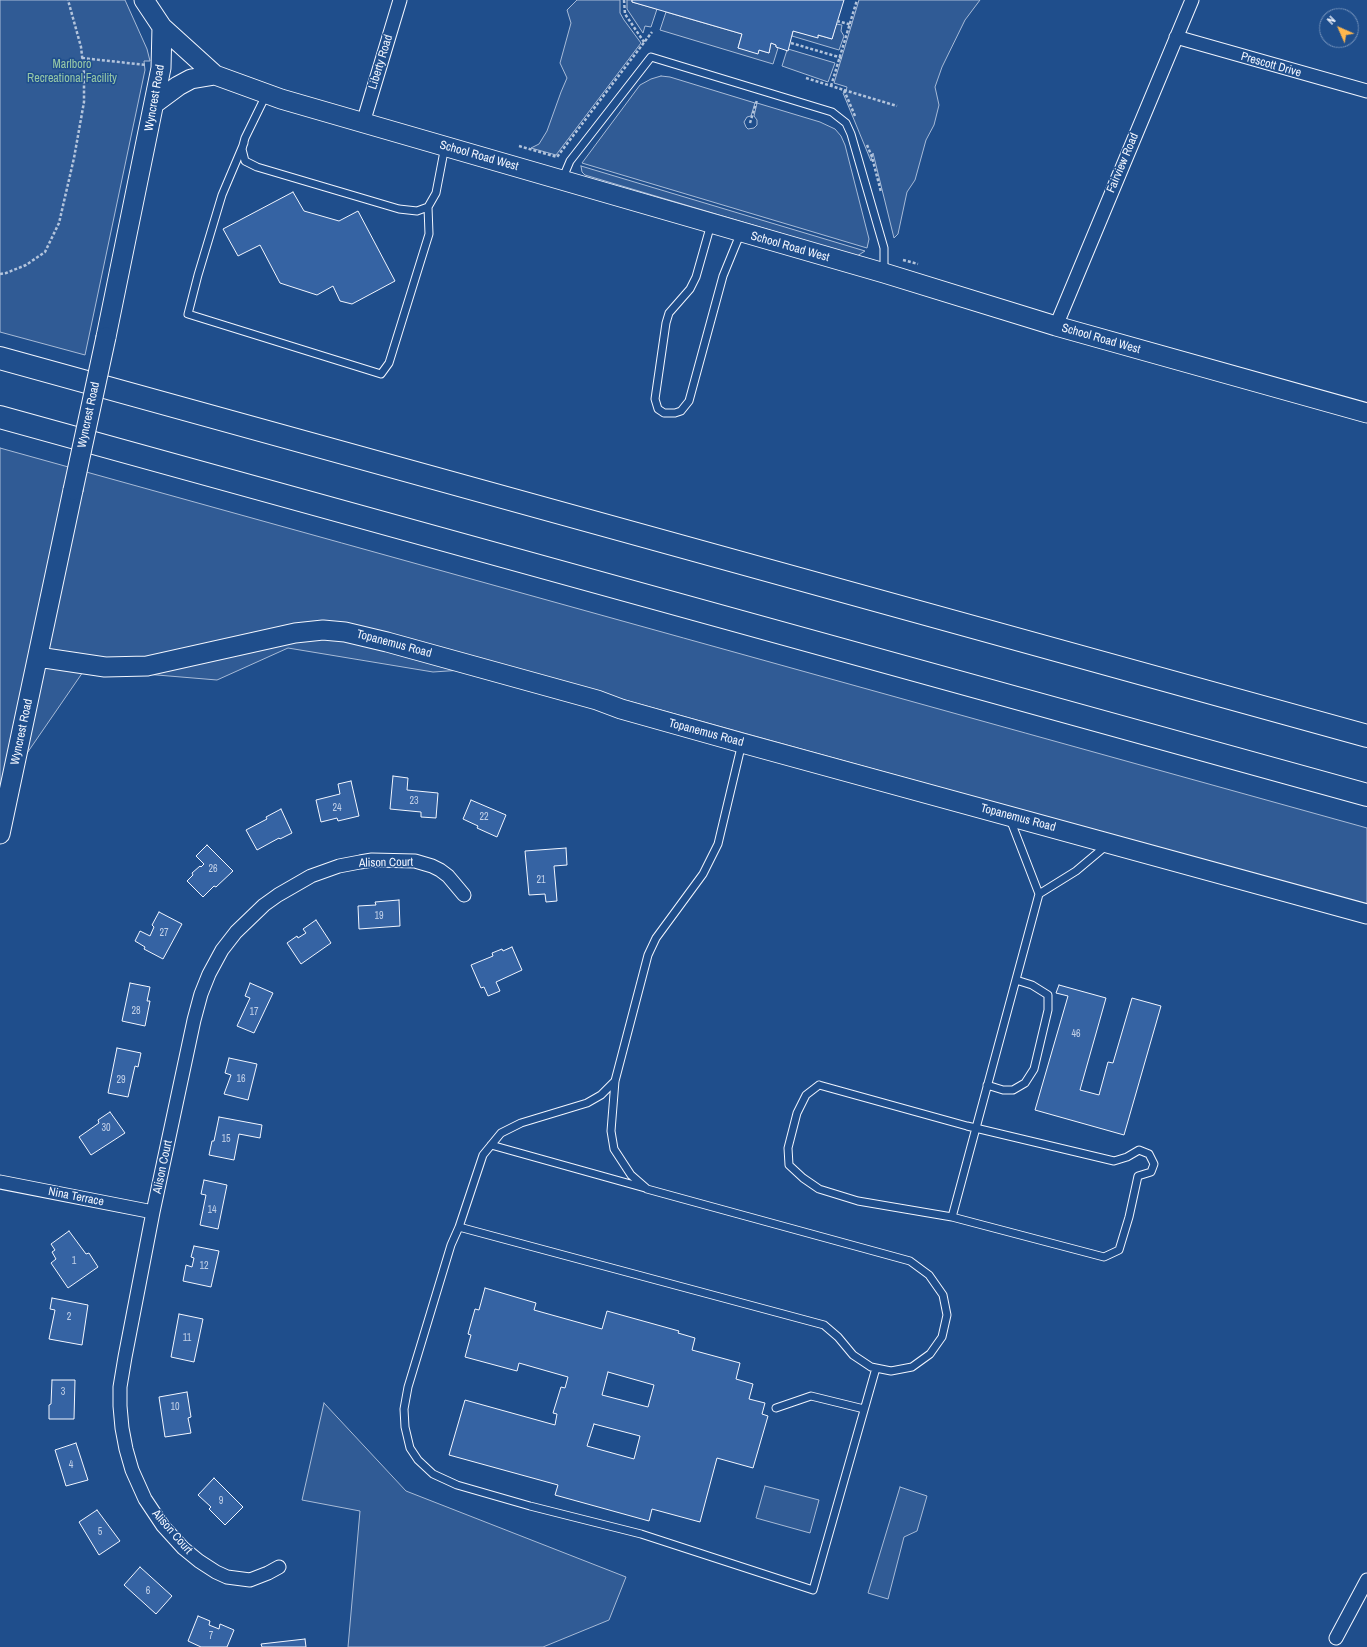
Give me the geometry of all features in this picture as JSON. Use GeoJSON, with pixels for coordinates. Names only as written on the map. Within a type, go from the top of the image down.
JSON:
{"type":"FeatureCollection","features":[{"type":"Feature","properties":{"kind":"highway"},"geometry":{"type":"LineString","coordinates":[[0,358],[1367,736]]}},
{"type":"Feature","properties":{"kind":"highway"},"geometry":{"type":"LineString","coordinates":[[0,416],[1367,795]]}},
{"type":"Feature","properties":{"kind":"street"},"geometry":{"type":"LineString","coordinates":[[144,0],[162,28]]}},
{"type":"Feature","properties":{"kind":"street","name":"Liberty Road"},"geometry":{"type":"LineString","coordinates":[[363,123],[400,0]]}},
{"type":"Feature","properties":{"kind":"street","name":"Fairview Road"},"geometry":{"type":"LineString","coordinates":[[1056,326],[1192,0]]}},
{"type":"Feature","properties":{"kind":"street","name":"School Road West"},"geometry":{"type":"LineString","coordinates":[[162,28],[215,75],[267,93],[363,123],[741,232],[1056,326],[1367,413]]}},
{"type":"Feature","properties":{"kind":"street","name":"Wyncrest Road"},"geometry":{"type":"LineString","coordinates":[[0,834],[155,103],[161,68],[162,28]]}},
{"type":"Feature","properties":{"kind":"street","name":"Prescott Drive"},"geometry":{"type":"LineString","coordinates":[[1176,37],[1367,91]]}},
{"type":"Feature","properties":{"kind":"street","name":"School Road West"},"geometry":{"type":"LineString","coordinates":[[155,103],[178,86],[191,79],[215,75]]}},
{"type":"Feature","properties":{"kind":"street","name":"Topanemus Road"},"geometry":{"type":"LineString","coordinates":[[38,657],[104,667],[147,666],[295,633],[323,630],[345,632],[387,642],[597,700],[621,710],[1367,914]]}},
{"type":"Feature","properties":{"kind":"street","name":"Alison Court"},"geometry":{"type":"LineString","coordinates":[[279,1567],[250,1580],[227,1577],[210,1569],[183,1548],[163,1526],[145,1499],[132,1470],[122,1428],[120,1387],[125,1356],[153,1212],[194,1020],[201,994],[209,974],[222,950],[236,932],[253,914],[278,895],[311,876],[339,866],[372,860],[409,860],[432,866],[448,876],[464,895]]}},
{"type":"Feature","properties":{"kind":"street","name":"Nina Terrace"},"geometry":{"type":"LineString","coordinates":[[0,1182],[153,1212]]}},
{"type":"Feature","properties":{"kind":"street"},"geometry":{"type":"LineString","coordinates":[[1336,1638],[1367,1580]]}},
{"type":"Feature","properties":{"kind":"lane"},"geometry":{"type":"LineString","coordinates":[[562,180],[570,160],[651,57],[832,112],[846,122],[884,248],[884,274]]}},
{"type":"Feature","properties":{"kind":"lane"},"geometry":{"type":"LineString","coordinates":[[267,93],[222,195],[188,314],[380,374],[389,363],[429,234],[428,207],[436,193],[445,146]]}},
{"type":"Feature","properties":{"kind":"lane"},"geometry":{"type":"LineString","coordinates":[[244,143],[242,149],[245,161],[257,167],[399,209],[417,211],[428,207]]}},
{"type":"Feature","properties":{"kind":"lane"},"geometry":{"type":"LineString","coordinates":[[712,224],[696,277],[690,289],[669,313],[666,323],[655,399],[658,409],[664,413],[675,413],[681,411],[689,401],[723,276],[741,232]]}},
{"type":"Feature","properties":{"kind":"lane"},"geometry":{"type":"LineString","coordinates":[[647,1189],[631,1175],[614,1149],[611,1131],[615,1081],[648,955],[656,938],[703,874],[718,844],[742,743]]}},
{"type":"Feature","properties":{"kind":"lane"},"geometry":{"type":"LineString","coordinates":[[952,1217],[1039,894],[1008,815]]}},
{"type":"Feature","properties":{"kind":"lane"},"geometry":{"type":"LineString","coordinates":[[1039,894],[1076,871],[1109,843]]}},
{"type":"Feature","properties":{"kind":"lane"},"geometry":{"type":"LineString","coordinates":[[987,1085],[1002,1090],[1013,1090],[1025,1083],[1034,1069],[1048,1010],[1048,995],[1032,985],[1016,980]]}},
{"type":"Feature","properties":{"kind":"lane"},"geometry":{"type":"LineString","coordinates":[[615,1081],[601,1094],[586,1103],[521,1123],[501,1133],[483,1155],[459,1227],[451,1245],[410,1380],[404,1409],[405,1427],[410,1448],[418,1460],[433,1474],[457,1485],[530,1506],[641,1534],[814,1590],[876,1368]]}},
{"type":"Feature","properties":{"kind":"lane"},"geometry":{"type":"LineString","coordinates":[[819,1085],[976,1128],[1114,1161],[1127,1157],[1138,1150],[1149,1154],[1154,1164],[1151,1172],[1138,1176],[1129,1217],[1119,1250],[1104,1257],[952,1217],[858,1201],[819,1188],[803,1178],[789,1165],[788,1148],[797,1114],[806,1095],[819,1085]]}},
{"type":"Feature","properties":{"kind":"lane"},"geometry":{"type":"LineString","coordinates":[[459,1227],[824,1325],[838,1337],[854,1355],[871,1368],[891,1371],[912,1367],[930,1354],[942,1337],[947,1315],[943,1295],[929,1275],[910,1260],[491,1145]]}},
{"type":"Feature","properties":{"kind":"lane"},"geometry":{"type":"LineString","coordinates":[[776,1408],[811,1396],[864,1410]]}},
{"type":"Feature","properties":{"kind":"path"},"geometry":{"type":"LineString","coordinates":[[0,274],[26,265],[45,252],[60,223],[84,102],[84,73],[81,46],[68,0]]}},
{"type":"Feature","properties":{"kind":"path"},"geometry":{"type":"LineString","coordinates":[[624,0],[625,14],[644,42]]}},
{"type":"Feature","properties":{"kind":"path"},"geometry":{"type":"LineString","coordinates":[[831,86],[857,0]]}},
{"type":"Feature","properties":{"kind":"path"},"geometry":{"type":"LineString","coordinates":[[837,21],[850,25]]}},
{"type":"Feature","properties":{"kind":"path"},"geometry":{"type":"LineString","coordinates":[[519,146],[557,157],[652,32]]}},
{"type":"Feature","properties":{"kind":"path"},"geometry":{"type":"LineString","coordinates":[[790,42],[841,57]]}},
{"type":"Feature","properties":{"kind":"path"},"geometry":{"type":"LineString","coordinates":[[82,58],[149,66]]}},
{"type":"Feature","properties":{"kind":"path"},"geometry":{"type":"LineString","coordinates":[[750,123],[760,90]]}},
{"type":"Feature","properties":{"kind":"path"},"geometry":{"type":"LineString","coordinates":[[844,90],[897,106]]}},
{"type":"Feature","properties":{"kind":"shaded area","name":"Marlboro Recreational Facility"},"geometry":{"type":"Polygon","coordinates":[[[0,0],[125,0],[147,49],[150,61],[144,61],[145,70],[85,355],[0,332],[0,0]]]}},
{"type":"Feature","properties":{"kind":"shaded area"},"geometry":{"type":"Polygon","coordinates":[[[577,0],[620,0],[620,13],[641,43],[556,155],[531,148],[539,144],[547,131],[567,78],[560,63],[571,23],[567,10],[577,0]]]}},
{"type":"Feature","properties":{"kind":"shaded area"},"geometry":{"type":"Polygon","coordinates":[[[627,0],[632,0],[632,2],[657,9],[651,27],[645,26],[643,33],[627,9],[627,0]]]}},
{"type":"Feature","properties":{"kind":"shaded area"},"geometry":{"type":"Polygon","coordinates":[[[859,0],[980,0],[965,20],[942,67],[935,87],[939,105],[934,125],[926,140],[915,180],[907,192],[898,234],[894,238],[873,153],[871,161],[843,93],[846,91],[847,87],[834,83],[859,0]]]}},
{"type":"Feature","properties":{"kind":"shaded area"},"geometry":{"type":"Polygon","coordinates":[[[666,12],[742,34],[738,48],[759,50],[769,53],[771,43],[776,45],[778,48],[773,64],[660,30],[666,12]]]}},
{"type":"Feature","properties":{"kind":"shaded area"},"geometry":{"type":"Polygon","coordinates":[[[836,24],[842,25],[841,31],[844,36],[839,50],[792,36],[793,31],[832,39],[836,24]]]}},
{"type":"Feature","properties":{"kind":"shaded area"},"geometry":{"type":"Polygon","coordinates":[[[788,49],[835,63],[828,82],[782,66],[788,49]]]}},
{"type":"Feature","properties":{"kind":"shaded area"},"geometry":{"type":"Polygon","coordinates":[[[661,76],[670,77],[755,103],[751,116],[747,117],[744,122],[748,129],[754,128],[757,125],[757,120],[754,116],[757,103],[820,122],[835,129],[841,136],[845,145],[869,239],[867,248],[582,163],[640,85],[661,76]]]}},
{"type":"Feature","properties":{"kind":"shaded area"},"geometry":{"type":"Polygon","coordinates":[[[581,166],[865,251],[857,256],[585,175],[582,172],[581,166]]]}},
{"type":"Feature","properties":{"kind":"shaded area"},"geometry":{"type":"Polygon","coordinates":[[[0,448],[1367,828],[1367,906],[506,667],[433,672],[288,648],[217,680],[85,669],[12,775],[0,833],[0,448]]]}},
{"type":"Feature","properties":{"kind":"shaded area"},"geometry":{"type":"Polygon","coordinates":[[[324,1403],[406,1491],[626,1577],[609,1620],[543,1647],[348,1647],[360,1511],[302,1500],[324,1403]]]}},
{"type":"Feature","properties":{"kind":"shaded area"},"geometry":{"type":"Polygon","coordinates":[[[765,1486],[819,1500],[810,1533],[756,1518],[765,1486]]]}},
{"type":"Feature","properties":{"kind":"shaded area"},"geometry":{"type":"Polygon","coordinates":[[[900,1487],[927,1496],[917,1531],[904,1537],[888,1599],[868,1593],[900,1487]]]}},
{"type":"Feature","properties":{"kind":"building"},"geometry":{"type":"Polygon","coordinates":[[[632,0],[844,0],[832,39],[818,35],[818,38],[793,31],[788,51],[776,47],[776,45],[771,43],[769,53],[759,50],[758,54],[738,48],[742,34],[632,2],[632,0]]]}},
{"type":"Feature","properties":{"kind":"building"},"geometry":{"type":"Polygon","coordinates":[[[293,192],[304,211],[339,221],[358,211],[395,281],[352,304],[340,301],[333,286],[317,295],[280,283],[260,245],[238,256],[223,229],[293,192]]]}},
{"type":"Feature","properties":{"kind":"building"},"geometry":{"type":"Polygon","coordinates":[[[393,776],[408,778],[407,790],[438,793],[436,818],[421,817],[421,812],[390,809],[393,776]]]}},
{"type":"Feature","properties":{"kind":"building"},"geometry":{"type":"Polygon","coordinates":[[[351,781],[359,816],[338,821],[337,818],[321,822],[316,800],[340,794],[338,784],[351,781]]]}},
{"type":"Feature","properties":{"kind":"building"},"geometry":{"type":"Polygon","coordinates":[[[471,800],[506,815],[497,837],[477,828],[478,826],[463,819],[471,800]]]}},
{"type":"Feature","properties":{"kind":"building"},"geometry":{"type":"Polygon","coordinates":[[[281,809],[292,833],[257,850],[246,830],[267,819],[266,817],[281,809]]]}},
{"type":"Feature","properties":{"kind":"building"},"geometry":{"type":"Polygon","coordinates":[[[207,845],[233,871],[203,897],[187,881],[193,875],[192,873],[204,864],[196,856],[207,845]]]}},
{"type":"Feature","properties":{"kind":"building"},"geometry":{"type":"Polygon","coordinates":[[[566,848],[567,865],[554,866],[557,901],[546,902],[545,894],[529,895],[525,851],[566,848]]]}},
{"type":"Feature","properties":{"kind":"building"},"geometry":{"type":"Polygon","coordinates":[[[399,900],[400,926],[359,929],[358,906],[376,905],[375,902],[399,900]]]}},
{"type":"Feature","properties":{"kind":"building"},"geometry":{"type":"Polygon","coordinates":[[[159,912],[182,924],[163,959],[144,949],[145,947],[135,941],[140,931],[150,936],[154,927],[152,925],[159,912]]]}},
{"type":"Feature","properties":{"kind":"building"},"geometry":{"type":"Polygon","coordinates":[[[316,920],[331,943],[301,964],[287,943],[297,936],[298,938],[306,933],[303,929],[316,920]]]}},
{"type":"Feature","properties":{"kind":"building"},"geometry":{"type":"Polygon","coordinates":[[[512,947],[522,970],[496,982],[500,991],[488,996],[484,987],[481,988],[471,965],[493,956],[492,953],[502,949],[503,951],[512,947]]]}},
{"type":"Feature","properties":{"kind":"building"},"geometry":{"type":"Polygon","coordinates":[[[130,983],[150,987],[147,1001],[150,1001],[145,1026],[122,1021],[130,983]]]}},
{"type":"Feature","properties":{"kind":"building"},"geometry":{"type":"Polygon","coordinates":[[[250,983],[273,993],[254,1033],[237,1026],[250,998],[245,996],[250,983]]]}},
{"type":"Feature","properties":{"kind":"building"},"geometry":{"type":"Polygon","coordinates":[[[1059,985],[1106,998],[1080,1090],[1099,1095],[1108,1062],[1113,1063],[1132,998],[1161,1006],[1124,1135],[1035,1110],[1068,996],[1056,993],[1059,985]]]}},
{"type":"Feature","properties":{"kind":"building"},"geometry":{"type":"Polygon","coordinates":[[[117,1048],[141,1053],[138,1067],[135,1066],[128,1097],[108,1093],[117,1048]]]}},
{"type":"Feature","properties":{"kind":"building"},"geometry":{"type":"Polygon","coordinates":[[[229,1058],[257,1064],[248,1100],[224,1094],[231,1075],[225,1073],[229,1058]]]}},
{"type":"Feature","properties":{"kind":"building"},"geometry":{"type":"Polygon","coordinates":[[[110,1112],[125,1133],[91,1155],[79,1137],[99,1123],[98,1120],[110,1112]]]}},
{"type":"Feature","properties":{"kind":"building"},"geometry":{"type":"Polygon","coordinates":[[[219,1117],[262,1125],[260,1138],[239,1134],[234,1160],[209,1155],[212,1141],[214,1141],[219,1117]]]}},
{"type":"Feature","properties":{"kind":"building"},"geometry":{"type":"Polygon","coordinates":[[[204,1180],[227,1185],[218,1229],[200,1225],[206,1195],[201,1194],[204,1180]]]}},
{"type":"Feature","properties":{"kind":"building"},"geometry":{"type":"Polygon","coordinates":[[[69,1231],[86,1254],[89,1253],[98,1267],[68,1288],[51,1263],[56,1259],[52,1252],[55,1250],[51,1244],[69,1231]]]}},
{"type":"Feature","properties":{"kind":"building"},"geometry":{"type":"Polygon","coordinates":[[[194,1246],[219,1251],[211,1287],[183,1281],[186,1265],[192,1267],[194,1258],[191,1257],[194,1246]]]}},
{"type":"Feature","properties":{"kind":"building"},"geometry":{"type":"Polygon","coordinates":[[[485,1288],[536,1303],[534,1310],[602,1329],[607,1311],[679,1331],[678,1333],[695,1338],[692,1350],[740,1363],[736,1379],[753,1384],[749,1399],[765,1403],[762,1414],[768,1416],[753,1468],[717,1458],[700,1522],[652,1509],[649,1521],[555,1495],[558,1485],[449,1455],[465,1400],[555,1425],[557,1414],[553,1413],[561,1387],[565,1388],[568,1377],[519,1363],[517,1371],[465,1357],[471,1335],[468,1334],[475,1309],[479,1310],[485,1288]],[[608,1372],[602,1395],[648,1407],[654,1385],[608,1372]],[[594,1424],[587,1446],[634,1459],[640,1436],[594,1424]]]}},
{"type":"Feature","properties":{"kind":"building"},"geometry":{"type":"Polygon","coordinates":[[[52,1298],[88,1305],[82,1345],[49,1339],[55,1310],[50,1309],[52,1298]]]}},
{"type":"Feature","properties":{"kind":"building"},"geometry":{"type":"Polygon","coordinates":[[[179,1314],[203,1319],[194,1362],[171,1357],[179,1314]]]}},
{"type":"Feature","properties":{"kind":"building"},"geometry":{"type":"Polygon","coordinates":[[[52,1380],[75,1380],[74,1419],[49,1419],[52,1380]]]}},
{"type":"Feature","properties":{"kind":"building"},"geometry":{"type":"Polygon","coordinates":[[[187,1392],[191,1417],[188,1418],[191,1433],[165,1437],[159,1397],[187,1392]]]}},
{"type":"Feature","properties":{"kind":"building"},"geometry":{"type":"Polygon","coordinates":[[[76,1443],[88,1480],[66,1486],[55,1450],[76,1443]]]}},
{"type":"Feature","properties":{"kind":"building"},"geometry":{"type":"Polygon","coordinates":[[[214,1478],[243,1507],[225,1525],[209,1509],[211,1507],[198,1495],[214,1478]]]}},
{"type":"Feature","properties":{"kind":"building"},"geometry":{"type":"Polygon","coordinates":[[[97,1510],[120,1541],[99,1555],[79,1522],[97,1510]]]}},
{"type":"Feature","properties":{"kind":"building"},"geometry":{"type":"Polygon","coordinates":[[[140,1567],[172,1596],[156,1614],[124,1585],[140,1567]]]}},
{"type":"Feature","properties":{"kind":"building"},"geometry":{"type":"Polygon","coordinates":[[[198,1616],[210,1621],[209,1625],[219,1629],[220,1624],[234,1630],[227,1647],[201,1647],[188,1641],[198,1616]]]}},
{"type":"Feature","properties":{"kind":"building"},"geometry":{"type":"Polygon","coordinates":[[[305,1639],[306,1647],[262,1647],[261,1644],[305,1639]]]}}]}
